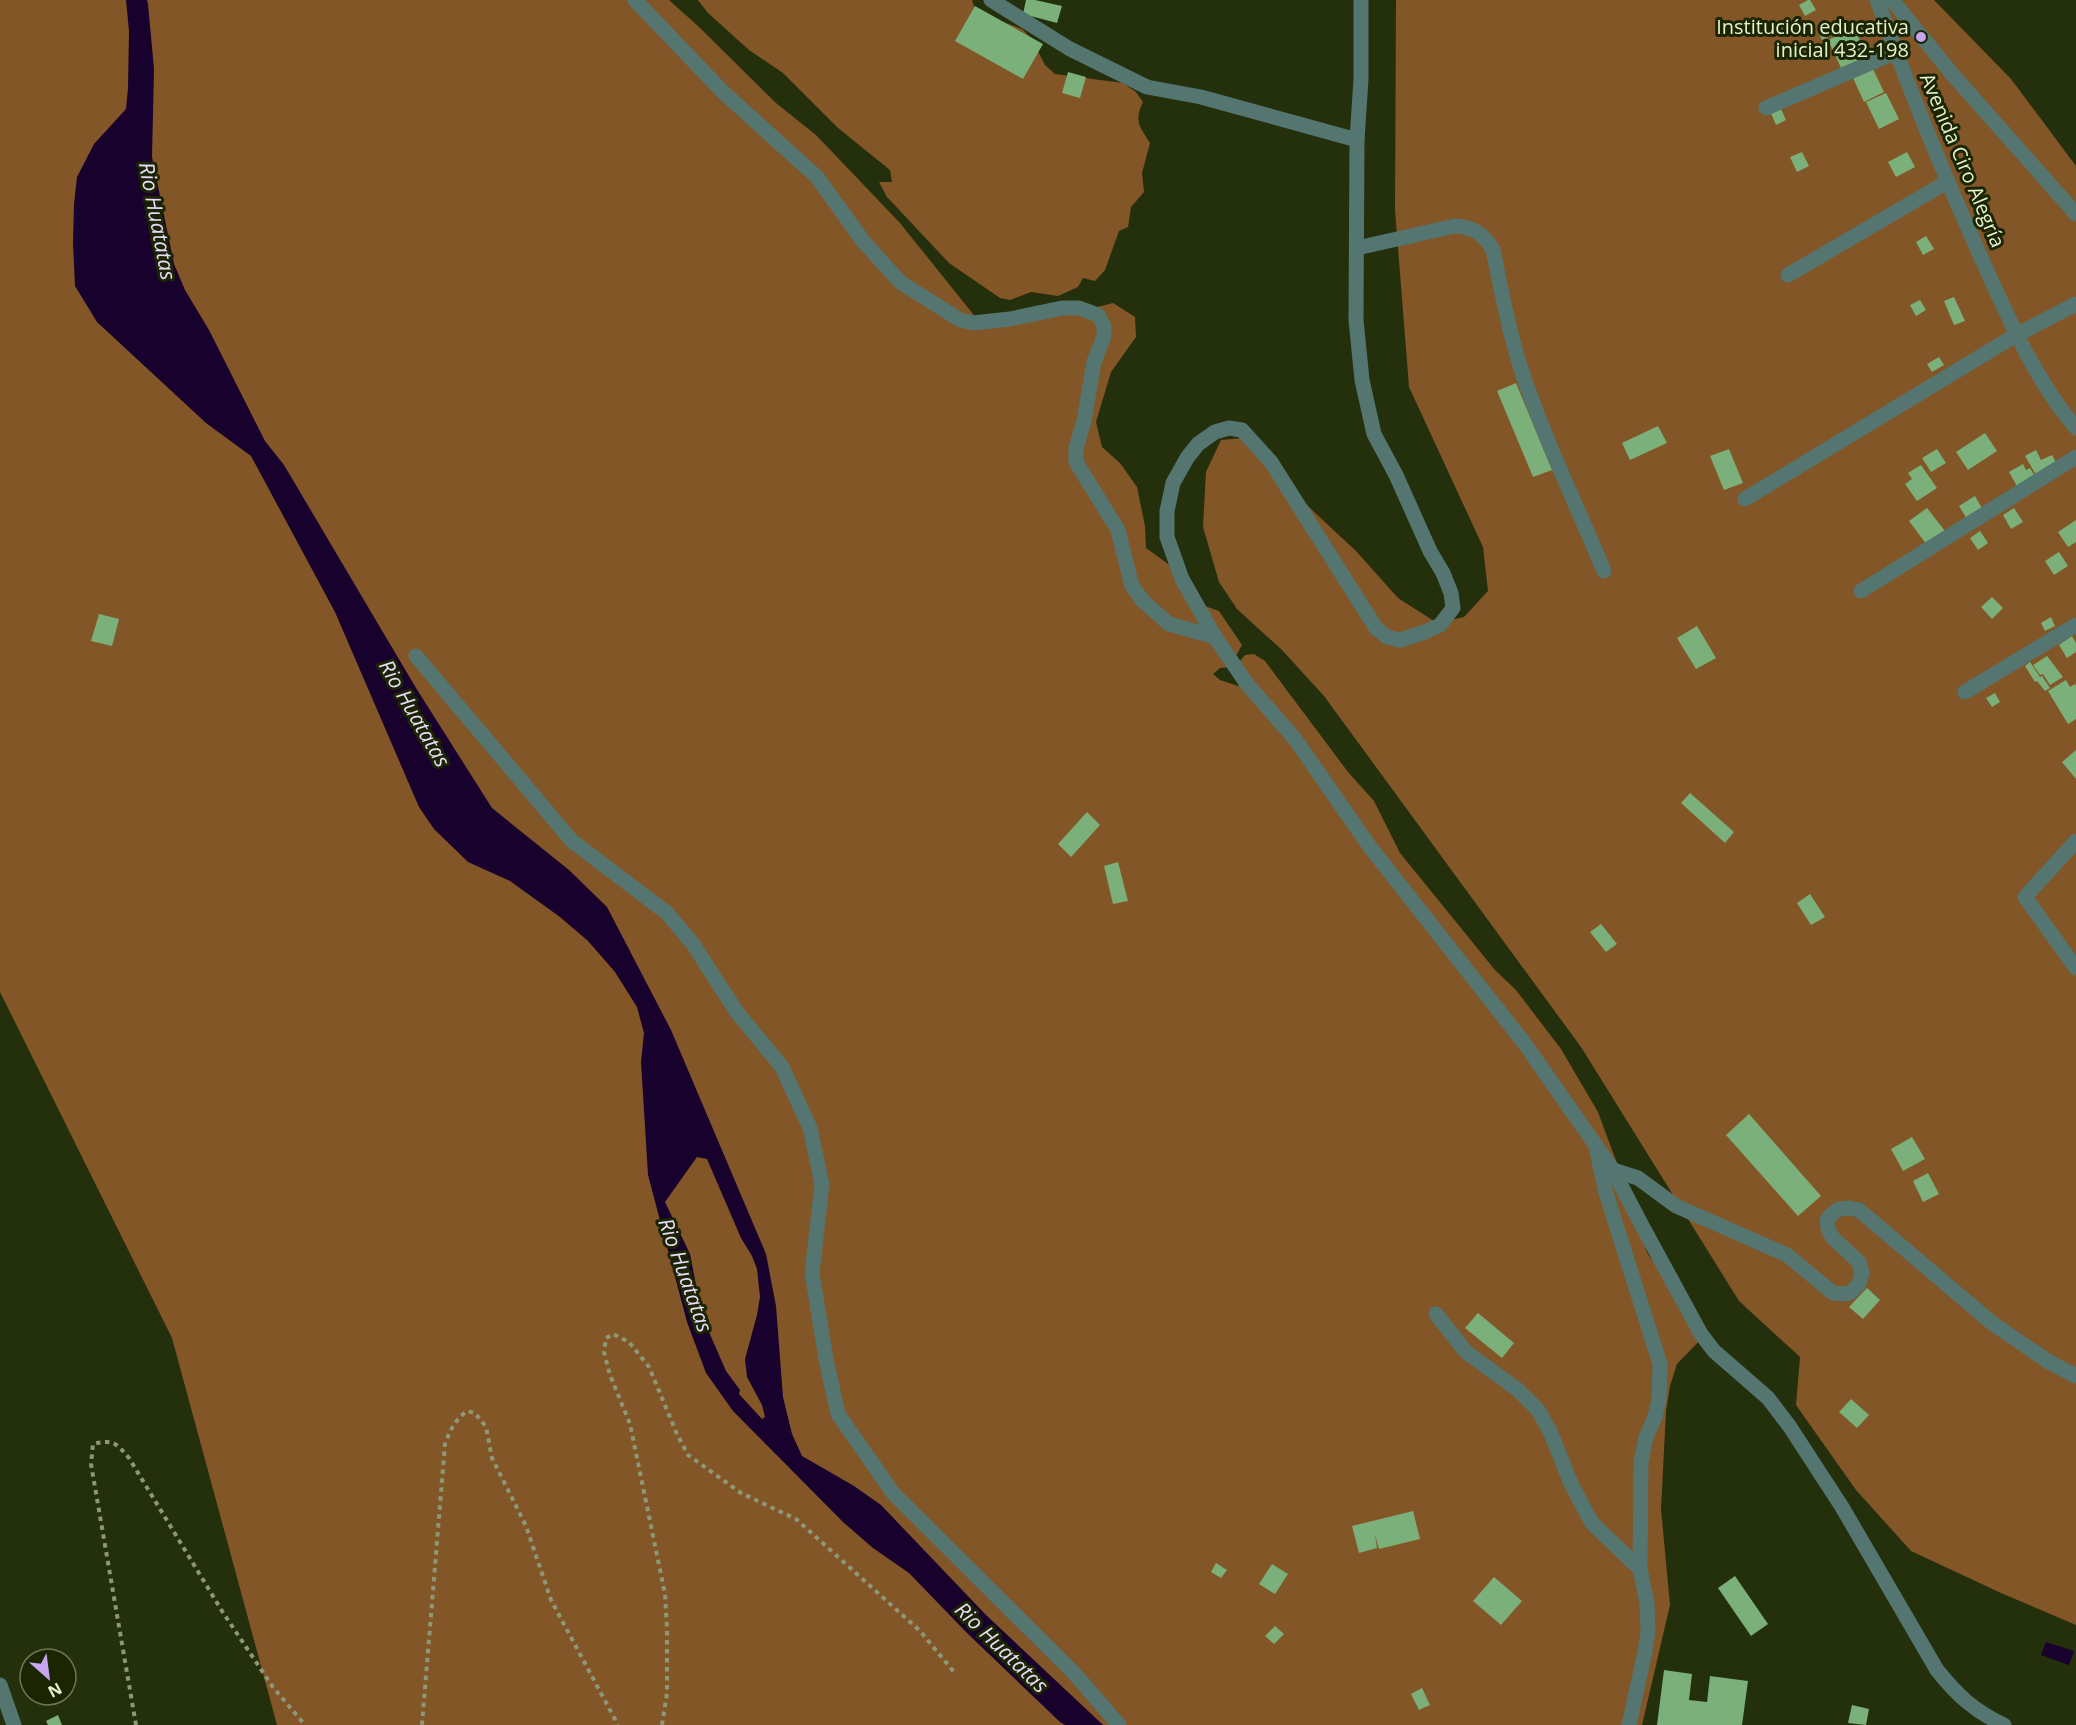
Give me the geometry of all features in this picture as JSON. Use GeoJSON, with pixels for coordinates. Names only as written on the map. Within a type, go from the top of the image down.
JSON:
{"type":"FeatureCollection","features":[{"type":"Feature","properties":{"kind":"street"},"geometry":{"type":"LineString","coordinates":[[635,0],[723,92],[817,177],[862,241],[900,282],[960,320],[973,323],[1010,319],[1062,308],[1079,308],[1098,315],[1104,326],[1104,336],[1094,362],[1076,448],[1076,462],[1118,530],[1132,586],[1143,601],[1169,624],[1215,638]]}},
{"type":"Feature","properties":{"kind":"street"},"geometry":{"type":"LineString","coordinates":[[991,0],[1070,49],[1147,87],[1227,103],[1357,140]]}},
{"type":"Feature","properties":{"kind":"street"},"geometry":{"type":"LineString","coordinates":[[1361,0],[1357,140],[1356,320],[1362,380],[1374,434],[1396,475],[1430,551],[1443,573],[1451,593],[1453,608],[1440,625],[1425,632],[1400,640],[1387,637],[1376,628],[1271,462],[1242,430],[1228,428],[1215,432],[1198,444],[1186,458],[1173,483],[1167,511],[1167,537],[1182,579],[1215,638],[1247,684],[1295,739],[1370,848],[1525,1044],[1595,1143],[1613,1170],[1701,1334],[1714,1351],[1768,1398],[1790,1427],[1842,1507],[1936,1670],[1956,1694],[1983,1716],[2004,1725]]}},
{"type":"Feature","properties":{"kind":"street","name":"Avenida Ciro Alegría"},"geometry":{"type":"LineString","coordinates":[[1877,0],[1947,182],[2016,335],[2062,412],[2076,428]]}},
{"type":"Feature","properties":{"kind":"street"},"geometry":{"type":"LineString","coordinates":[[1892,0],[1953,75],[2076,214]]}},
{"type":"Feature","properties":{"kind":"street"},"geometry":{"type":"LineString","coordinates":[[1766,108],[1896,52]]}},
{"type":"Feature","properties":{"kind":"street"},"geometry":{"type":"LineString","coordinates":[[1788,275],[1947,182]]}},
{"type":"Feature","properties":{"kind":"street"},"geometry":{"type":"LineString","coordinates":[[1357,248],[1455,226],[1468,227],[1486,237],[1493,250],[1511,336],[1521,368],[1605,571]]}},
{"type":"Feature","properties":{"kind":"street"},"geometry":{"type":"LineString","coordinates":[[1745,499],[2016,335],[2076,304]]}},
{"type":"Feature","properties":{"kind":"street"},"geometry":{"type":"LineString","coordinates":[[1861,591],[2076,457]]}},
{"type":"Feature","properties":{"kind":"street"},"geometry":{"type":"LineString","coordinates":[[1965,692],[2076,625]]}},
{"type":"Feature","properties":{"kind":"street"},"geometry":{"type":"LineString","coordinates":[[416,656],[572,841],[631,888],[667,913],[693,944],[736,1011],[782,1067],[810,1128],[822,1184],[812,1274],[838,1414],[893,1492],[1073,1672],[1119,1725]]}},
{"type":"Feature","properties":{"kind":"street"},"geometry":{"type":"LineString","coordinates":[[2076,841],[2025,897],[2076,968]]}},
{"type":"Feature","properties":{"kind":"street"},"geometry":{"type":"LineString","coordinates":[[1595,1143],[1606,1193],[1660,1364],[1659,1399],[1646,1437],[1641,1462],[1640,1569],[1647,1603],[1648,1631],[1646,1652],[1629,1725]]}},
{"type":"Feature","properties":{"kind":"street"},"geometry":{"type":"LineString","coordinates":[[1613,1170],[1638,1178],[1676,1206],[1786,1255],[1833,1293],[1851,1292],[1859,1284],[1862,1273],[1859,1262],[1833,1238],[1828,1229],[1827,1220],[1839,1209],[1859,1210],[1992,1323],[2049,1362],[2076,1376]]}},
{"type":"Feature","properties":{"kind":"street"},"geometry":{"type":"LineString","coordinates":[[1436,1314],[1466,1352],[1518,1390],[1538,1410],[1550,1431],[1572,1486],[1592,1523],[1640,1569]]}},
{"type":"Feature","properties":{"kind":"street"},"geometry":{"type":"LineString","coordinates":[[0,1685],[14,1725]]}},
{"type":"Feature","properties":{"kind":"path"},"geometry":{"type":"LineString","coordinates":[[662,1725],[667,1693],[665,1594],[630,1424],[610,1375],[604,1352],[606,1338],[614,1334],[629,1342],[649,1366],[688,1455],[741,1493],[796,1519],[920,1631],[954,1672]]}},
{"type":"Feature","properties":{"kind":"path"},"geometry":{"type":"LineString","coordinates":[[422,1725],[445,1444],[451,1428],[467,1411],[475,1413],[486,1427],[492,1458],[526,1526],[551,1600],[618,1725]]}},
{"type":"Feature","properties":{"kind":"path"},"geometry":{"type":"LineString","coordinates":[[136,1725],[91,1464],[93,1444],[106,1441],[116,1443],[129,1458],[222,1611],[272,1686],[305,1725]]}},
{"type":"Feature","properties":{"kind":"shaded area"},"geometry":{"type":"Polygon","coordinates":[[[0,0],[669,0],[776,103],[816,135],[900,223],[977,319],[1097,307],[1113,303],[1135,317],[1136,337],[1111,372],[1096,422],[1102,447],[1120,463],[1137,487],[1145,526],[1146,548],[1182,574],[1199,604],[1219,611],[1242,645],[1230,667],[1220,668],[1213,674],[1220,680],[1238,686],[1242,679],[1240,661],[1245,655],[1254,654],[1265,661],[1348,772],[1374,801],[1400,853],[1495,970],[1516,990],[1561,1049],[1598,1112],[1642,1231],[1647,1253],[1656,1263],[1703,1337],[1677,1364],[1670,1386],[1666,1411],[1661,1509],[1670,1605],[1642,1725],[277,1725],[172,1338],[0,992],[0,0]]]}},
{"type":"Feature","properties":{"kind":"shaded area"},"geometry":{"type":"Polygon","coordinates":[[[698,0],[972,0],[976,12],[1022,29],[1031,38],[1045,65],[1055,74],[1123,83],[1136,92],[1143,102],[1138,119],[1150,143],[1142,173],[1144,192],[1131,207],[1128,227],[1119,231],[1105,270],[1095,281],[1083,278],[1078,287],[1058,296],[1031,292],[1010,300],[1000,298],[949,263],[887,197],[879,182],[892,182],[890,170],[838,128],[783,73],[749,50],[708,13],[698,0]]]}},
{"type":"Feature","properties":{"kind":"shaded area"},"geometry":{"type":"Polygon","coordinates":[[[1396,0],[1934,0],[2011,79],[2076,166],[2076,1625],[1911,1551],[1856,1490],[1796,1405],[1800,1357],[1739,1301],[1581,1047],[1324,696],[1282,650],[1237,609],[1219,582],[1203,527],[1206,472],[1221,440],[1243,438],[1313,511],[1356,551],[1398,598],[1437,623],[1464,617],[1488,591],[1483,547],[1409,387],[1395,210],[1396,0]]]}},
{"type":"Feature","properties":{"kind":"water","name":"Rio Huatatas"},"geometry":{"type":"Polygon","coordinates":[[[126,0],[147,0],[154,69],[152,157],[174,264],[185,290],[209,330],[265,441],[284,465],[416,688],[492,808],[569,870],[607,907],[671,1030],[766,1254],[776,1306],[783,1397],[792,1434],[802,1456],[854,1486],[881,1505],[986,1615],[1103,1725],[1065,1725],[1060,1722],[967,1633],[909,1573],[873,1548],[843,1522],[733,1411],[706,1373],[687,1322],[648,1175],[641,1062],[644,1033],[637,1007],[615,972],[588,941],[560,917],[510,881],[468,862],[434,829],[419,807],[335,612],[251,456],[206,423],[97,322],[75,286],[73,243],[77,177],[94,144],[126,109],[129,31],[126,0]],[[697,1157],[665,1202],[690,1254],[702,1316],[726,1371],[740,1390],[739,1394],[762,1419],[765,1417],[762,1405],[747,1377],[745,1359],[760,1297],[757,1269],[707,1159],[697,1157]]]}},
{"type":"Feature","properties":{"kind":"water"},"geometry":{"type":"Polygon","coordinates":[[[2046,1642],[2074,1651],[2069,1665],[2041,1655],[2046,1642]]]}},
{"type":"Feature","properties":{"kind":"building"},"geometry":{"type":"Polygon","coordinates":[[[1026,0],[1062,6],[1057,23],[1023,14],[1026,0]]]}},
{"type":"Feature","properties":{"kind":"building"},"geometry":{"type":"Polygon","coordinates":[[[1808,0],[1816,10],[1805,16],[1799,5],[1808,0]]]}},
{"type":"Feature","properties":{"kind":"building"},"geometry":{"type":"Polygon","coordinates":[[[975,6],[1043,44],[1023,79],[955,41],[975,6]]]}},
{"type":"Feature","properties":{"kind":"building"},"geometry":{"type":"Polygon","coordinates":[[[1832,24],[1836,33],[1822,40],[1818,31],[1832,24]]]}},
{"type":"Feature","properties":{"kind":"building"},"geometry":{"type":"Polygon","coordinates":[[[1854,28],[1868,57],[1842,70],[1828,40],[1854,28]]]}},
{"type":"Feature","properties":{"kind":"building"},"geometry":{"type":"Polygon","coordinates":[[[1873,69],[1884,92],[1864,102],[1853,78],[1873,69]]]}},
{"type":"Feature","properties":{"kind":"building"},"geometry":{"type":"Polygon","coordinates":[[[1068,72],[1086,77],[1080,98],[1062,93],[1068,72]]]}},
{"type":"Feature","properties":{"kind":"building"},"geometry":{"type":"Polygon","coordinates":[[[1886,93],[1899,119],[1879,129],[1866,102],[1886,93]]]}},
{"type":"Feature","properties":{"kind":"building"},"geometry":{"type":"Polygon","coordinates":[[[1781,109],[1786,120],[1776,125],[1771,113],[1781,109]]]}},
{"type":"Feature","properties":{"kind":"building"},"geometry":{"type":"Polygon","coordinates":[[[1802,152],[1809,166],[1797,172],[1790,157],[1802,152]]]}},
{"type":"Feature","properties":{"kind":"building"},"geometry":{"type":"Polygon","coordinates":[[[1907,152],[1915,167],[1896,177],[1888,162],[1907,152]]]}},
{"type":"Feature","properties":{"kind":"building"},"geometry":{"type":"Polygon","coordinates":[[[1926,236],[1934,249],[1923,255],[1916,242],[1926,236]]]}},
{"type":"Feature","properties":{"kind":"building"},"geometry":{"type":"Polygon","coordinates":[[[1954,297],[1965,321],[1954,325],[1944,301],[1954,297]]]}},
{"type":"Feature","properties":{"kind":"building"},"geometry":{"type":"Polygon","coordinates":[[[1920,300],[1926,310],[1916,316],[1910,305],[1920,300]]]}},
{"type":"Feature","properties":{"kind":"building"},"geometry":{"type":"Polygon","coordinates":[[[1939,357],[1944,365],[1932,372],[1927,364],[1939,357]]]}},
{"type":"Feature","properties":{"kind":"building"},"geometry":{"type":"Polygon","coordinates":[[[1516,383],[1552,470],[1533,477],[1497,391],[1516,383]]]}},
{"type":"Feature","properties":{"kind":"building"},"geometry":{"type":"Polygon","coordinates":[[[1658,426],[1667,443],[1630,460],[1622,443],[1658,426]]]}},
{"type":"Feature","properties":{"kind":"building"},"geometry":{"type":"Polygon","coordinates":[[[1985,433],[1997,451],[1968,470],[1956,452],[1985,433]]]}},
{"type":"Feature","properties":{"kind":"building"},"geometry":{"type":"Polygon","coordinates":[[[1729,449],[1743,483],[1724,490],[1710,456],[1729,449]]]}},
{"type":"Feature","properties":{"kind":"building"},"geometry":{"type":"Polygon","coordinates":[[[1937,449],[1946,463],[1931,472],[1922,458],[1937,449]]]}},
{"type":"Feature","properties":{"kind":"building"},"geometry":{"type":"Polygon","coordinates":[[[2036,450],[2041,460],[2052,455],[2057,464],[2036,475],[2025,456],[2036,450]]]}},
{"type":"Feature","properties":{"kind":"building"},"geometry":{"type":"Polygon","coordinates":[[[2023,464],[2026,470],[2030,468],[2036,478],[2018,488],[2009,472],[2023,464]]]}},
{"type":"Feature","properties":{"kind":"building"},"geometry":{"type":"Polygon","coordinates":[[[1921,465],[1937,488],[1917,501],[1905,484],[1912,479],[1908,473],[1921,465]]]}},
{"type":"Feature","properties":{"kind":"building"},"geometry":{"type":"Polygon","coordinates":[[[1975,496],[1983,510],[1967,519],[1959,506],[1975,496]]]}},
{"type":"Feature","properties":{"kind":"building"},"geometry":{"type":"Polygon","coordinates":[[[1927,508],[1945,531],[1927,545],[1909,521],[1927,508]]]}},
{"type":"Feature","properties":{"kind":"building"},"geometry":{"type":"Polygon","coordinates":[[[2014,508],[2023,522],[2011,529],[2003,515],[2014,508]]]}},
{"type":"Feature","properties":{"kind":"building"},"geometry":{"type":"Polygon","coordinates":[[[2076,520],[2076,542],[2068,547],[2058,532],[2076,520]]]}},
{"type":"Feature","properties":{"kind":"building"},"geometry":{"type":"Polygon","coordinates":[[[1980,531],[1988,543],[1978,550],[1970,538],[1980,531]]]}},
{"type":"Feature","properties":{"kind":"building"},"geometry":{"type":"Polygon","coordinates":[[[2059,552],[2068,566],[2054,575],[2045,561],[2059,552]]]}},
{"type":"Feature","properties":{"kind":"building"},"geometry":{"type":"Polygon","coordinates":[[[1992,597],[2003,608],[1992,619],[1981,607],[1992,597]]]}},
{"type":"Feature","properties":{"kind":"building"},"geometry":{"type":"Polygon","coordinates":[[[99,614],[119,619],[112,646],[91,641],[99,614]]]}},
{"type":"Feature","properties":{"kind":"building"},"geometry":{"type":"Polygon","coordinates":[[[2051,617],[2055,626],[2045,631],[2041,623],[2051,617]]]}},
{"type":"Feature","properties":{"kind":"building"},"geometry":{"type":"Polygon","coordinates":[[[1697,626],[1716,658],[1696,669],[1677,638],[1697,626]]]}},
{"type":"Feature","properties":{"kind":"building"},"geometry":{"type":"Polygon","coordinates":[[[2072,636],[2076,643],[2076,652],[2067,658],[2059,645],[2072,636]]]}},
{"type":"Feature","properties":{"kind":"building"},"geometry":{"type":"Polygon","coordinates":[[[2047,656],[2063,677],[2050,685],[2033,665],[2047,656]]]}},
{"type":"Feature","properties":{"kind":"building"},"geometry":{"type":"Polygon","coordinates":[[[2030,662],[2050,688],[2045,691],[2037,681],[2035,682],[2025,666],[2030,662]]]}},
{"type":"Feature","properties":{"kind":"building"},"geometry":{"type":"Polygon","coordinates":[[[2066,680],[2070,687],[2075,684],[2076,686],[2076,719],[2068,724],[2048,691],[2066,680]]]}},
{"type":"Feature","properties":{"kind":"building"},"geometry":{"type":"Polygon","coordinates":[[[1995,693],[2000,702],[1992,707],[1986,698],[1995,693]]]}},
{"type":"Feature","properties":{"kind":"building"},"geometry":{"type":"Polygon","coordinates":[[[2076,750],[2076,779],[2062,762],[2076,750]]]}},
{"type":"Feature","properties":{"kind":"building"},"geometry":{"type":"Polygon","coordinates":[[[1690,793],[1734,832],[1725,843],[1681,803],[1690,793]]]}},
{"type":"Feature","properties":{"kind":"building"},"geometry":{"type":"Polygon","coordinates":[[[1087,812],[1100,825],[1071,857],[1058,844],[1087,812]]]}},
{"type":"Feature","properties":{"kind":"building"},"geometry":{"type":"Polygon","coordinates":[[[1118,862],[1128,901],[1113,904],[1104,866],[1118,862]]]}},
{"type":"Feature","properties":{"kind":"building"},"geometry":{"type":"Polygon","coordinates":[[[1810,894],[1825,917],[1811,925],[1797,903],[1810,894]]]}},
{"type":"Feature","properties":{"kind":"building"},"geometry":{"type":"Polygon","coordinates":[[[1601,924],[1617,944],[1606,952],[1590,932],[1601,924]]]}},
{"type":"Feature","properties":{"kind":"building"},"geometry":{"type":"Polygon","coordinates":[[[1749,1114],[1821,1196],[1798,1216],[1726,1135],[1749,1114]]]}},
{"type":"Feature","properties":{"kind":"building"},"geometry":{"type":"Polygon","coordinates":[[[1912,1137],[1925,1159],[1903,1171],[1891,1149],[1912,1137]]]}},
{"type":"Feature","properties":{"kind":"building"},"geometry":{"type":"Polygon","coordinates":[[[1928,1173],[1939,1194],[1923,1202],[1913,1181],[1928,1173]]]}},
{"type":"Feature","properties":{"kind":"building"},"geometry":{"type":"Polygon","coordinates":[[[1867,1288],[1880,1300],[1863,1319],[1849,1307],[1867,1288]]]}},
{"type":"Feature","properties":{"kind":"building"},"geometry":{"type":"Polygon","coordinates":[[[1478,1313],[1514,1343],[1502,1358],[1465,1328],[1478,1313]]]}},
{"type":"Feature","properties":{"kind":"building"},"geometry":{"type":"Polygon","coordinates":[[[1851,1399],[1869,1415],[1857,1428],[1839,1412],[1851,1399]]]}},
{"type":"Feature","properties":{"kind":"building"},"geometry":{"type":"Polygon","coordinates":[[[1413,1511],[1420,1539],[1379,1549],[1375,1535],[1377,1548],[1359,1553],[1352,1526],[1413,1511]]]}},
{"type":"Feature","properties":{"kind":"building"},"geometry":{"type":"Polygon","coordinates":[[[1216,1563],[1227,1570],[1221,1578],[1211,1572],[1216,1563]]]}},
{"type":"Feature","properties":{"kind":"building"},"geometry":{"type":"Polygon","coordinates":[[[1272,1564],[1288,1574],[1275,1594],[1259,1584],[1272,1564]]]}},
{"type":"Feature","properties":{"kind":"building"},"geometry":{"type":"Polygon","coordinates":[[[1735,1576],[1768,1624],[1751,1636],[1718,1588],[1735,1576]]]}},
{"type":"Feature","properties":{"kind":"building"},"geometry":{"type":"Polygon","coordinates":[[[1494,1577],[1522,1601],[1501,1625],[1473,1601],[1494,1577]]]}},
{"type":"Feature","properties":{"kind":"building"},"geometry":{"type":"Polygon","coordinates":[[[1275,1626],[1284,1634],[1274,1644],[1265,1636],[1275,1626]]]}},
{"type":"Feature","properties":{"kind":"building"},"geometry":{"type":"Polygon","coordinates":[[[1664,1670],[1692,1674],[1689,1700],[1707,1702],[1710,1676],[1748,1681],[1742,1725],[1657,1725],[1664,1670]]]}},
{"type":"Feature","properties":{"kind":"building"},"geometry":{"type":"Polygon","coordinates":[[[1422,1688],[1430,1705],[1419,1710],[1411,1694],[1422,1688]]]}},
{"type":"Feature","properties":{"kind":"building"},"geometry":{"type":"Polygon","coordinates":[[[1852,1705],[1869,1709],[1866,1725],[1848,1723],[1852,1705]]]}},
{"type":"Feature","properties":{"kind":"building"},"geometry":{"type":"Polygon","coordinates":[[[58,1715],[62,1725],[48,1725],[46,1721],[58,1715]]]}},
{"type":"Feature","properties":{"kind":"place","name":"Institución educativa inicial 432-198"},"geometry":{"type":"Point","coordinates":[1921,37]}}]}
